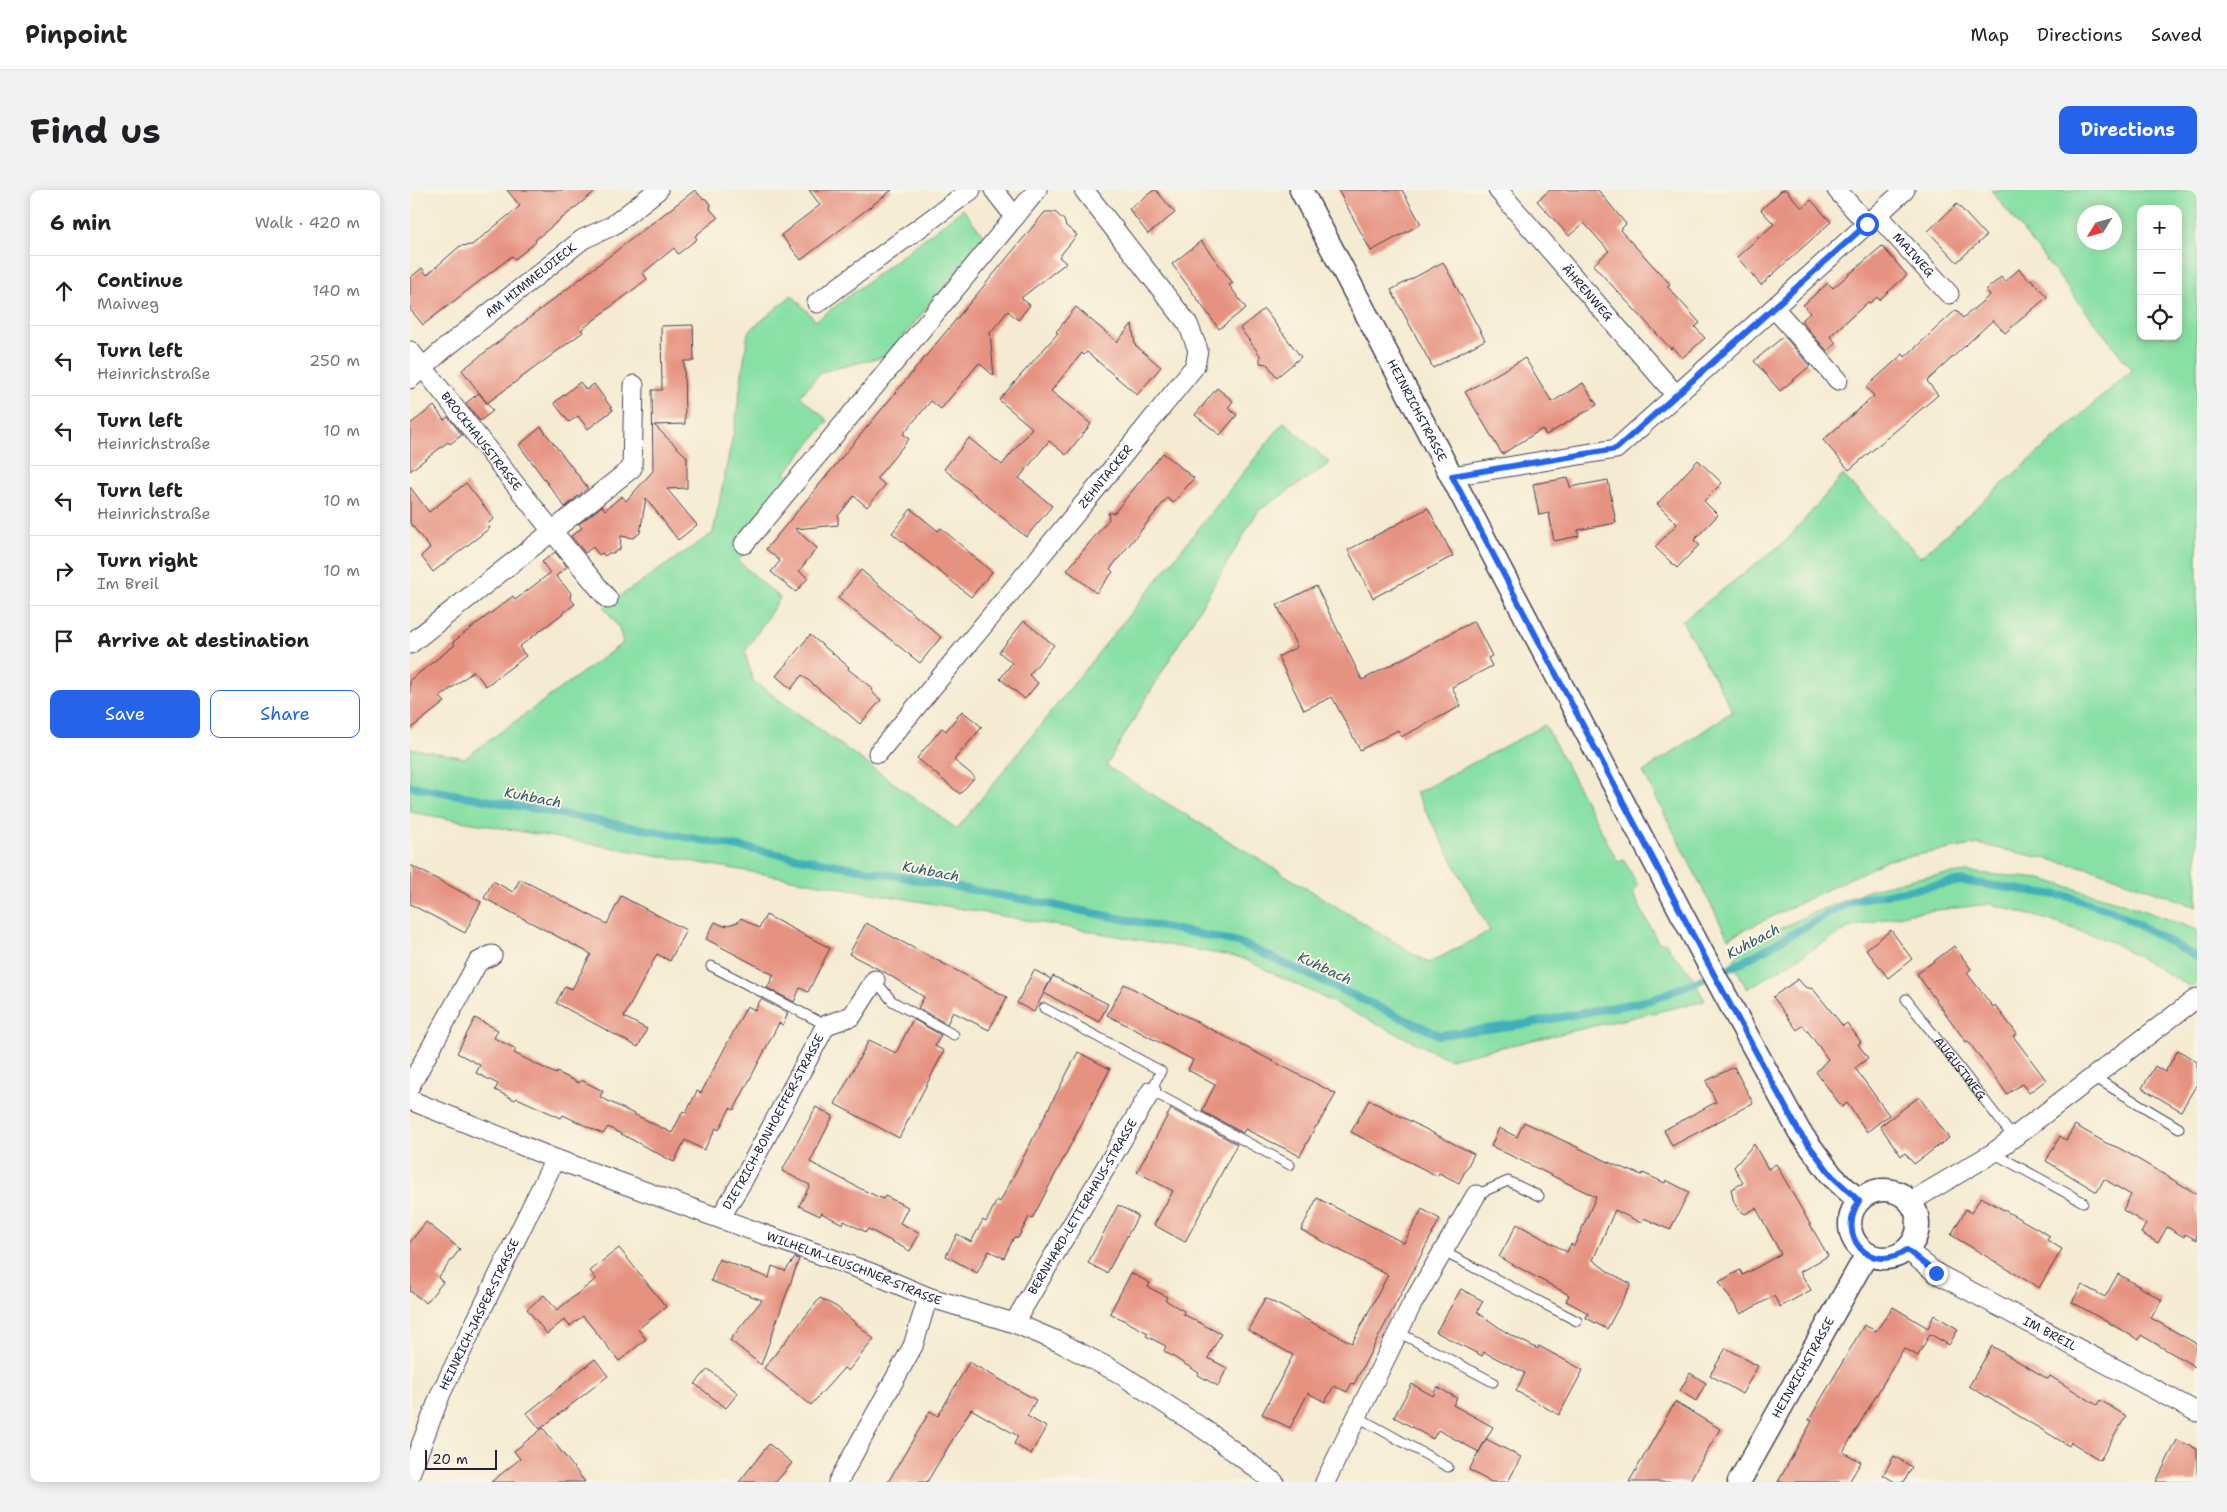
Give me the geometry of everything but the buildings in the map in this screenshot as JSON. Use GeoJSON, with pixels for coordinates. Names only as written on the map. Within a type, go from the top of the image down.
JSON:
{"type":"FeatureCollection","features":[{"type":"Feature","properties":{"kind":"street","name":"AM HIMMELDIECK"},"geometry":{"type":"LineString","coordinates":[[417,374],[444,349],[583,239],[612,226],[658,190]]}},
{"type":"Feature","properties":{"kind":"street"},"geometry":{"type":"LineString","coordinates":[[817,303],[972,190]]}},
{"type":"Feature","properties":{"kind":"street"},"geometry":{"type":"LineString","coordinates":[[994,190],[1015,217]]}},
{"type":"Feature","properties":{"kind":"street"},"geometry":{"type":"LineString","coordinates":[[744,544],[1037,190]]}},
{"type":"Feature","properties":{"kind":"street","name":"ZEHNTACKER"},"geometry":{"type":"LineString","coordinates":[[878,753],[1089,498],[1195,366],[1198,350],[1188,324],[1084,190]]}},
{"type":"Feature","properties":{"kind":"street","name":"HEINRICHSTRASSE"},"geometry":{"type":"LineString","coordinates":[[1301,190],[1695,939],[1799,1132],[1832,1176],[1859,1201]]}},
{"type":"Feature","properties":{"kind":"street","name":"ÄHRENWEG"},"geometry":{"type":"LineString","coordinates":[[1498,190],[1676,395]]}},
{"type":"Feature","properties":{"kind":"street","name":"MAIWEG"},"geometry":{"type":"LineString","coordinates":[[1837,190],[1872,219],[1950,294]]}},
{"type":"Feature","properties":{"kind":"street"},"geometry":{"type":"LineString","coordinates":[[1452,476],[1616,449],[1905,190]]}},
{"type":"Feature","properties":{"kind":"street"},"geometry":{"type":"LineString","coordinates":[[1774,308],[1838,380]]}},
{"type":"Feature","properties":{"kind":"street","name":"BROCKHAUSSTRASSE"},"geometry":{"type":"LineString","coordinates":[[410,351],[417,374],[608,599]]}},
{"type":"Feature","properties":{"kind":"street"},"geometry":{"type":"LineString","coordinates":[[410,644],[632,468],[634,385]]}},
{"type":"Feature","properties":{"kind":"street"},"geometry":{"type":"LineString","coordinates":[[410,1086],[478,962],[492,955]]}},
{"type":"Feature","properties":{"kind":"street","name":"DIETRICH-BONHOEFFER-STRASSE"},"geometry":{"type":"LineString","coordinates":[[720,1218],[743,1180],[826,1025],[852,1016],[875,980]]}},
{"type":"Feature","properties":{"kind":"street"},"geometry":{"type":"LineString","coordinates":[[1910,1202],[1993,1153],[2092,1075],[2197,998]]}},
{"type":"Feature","properties":{"kind":"street","name":"BERNHARD-LETTERHAUS-STRASSE"},"geometry":{"type":"LineString","coordinates":[[1014,1323],[1151,1091]]}},
{"type":"Feature","properties":{"kind":"street","name":"WILHELM-LEUSCHNER-STRASSE"},"geometry":{"type":"LineString","coordinates":[[410,1100],[555,1159],[870,1273],[928,1297],[1014,1323],[1057,1341],[1119,1373],[1211,1434],[1274,1482]]}},
{"type":"Feature","properties":{"kind":"street","name":"HEINRICH-JASPER-STRASSE"},"geometry":{"type":"LineString","coordinates":[[410,1474],[441,1393],[555,1159]]}},
{"type":"Feature","properties":{"kind":"street"},"geometry":{"type":"LineString","coordinates":[[1886,1190],[1899,1194],[1910,1202],[1916,1211],[1918,1222],[1914,1242],[1907,1250],[1900,1255],[1884,1258],[1867,1254],[1858,1246],[1851,1229],[1853,1211],[1859,1201],[1871,1192],[1886,1190]]}},
{"type":"Feature","properties":{"kind":"street"},"geometry":{"type":"LineString","coordinates":[[1325,1482],[1398,1332],[1442,1251],[1476,1195]]}},
{"type":"Feature","properties":{"kind":"street","name":"IM BREIL"},"geometry":{"type":"LineString","coordinates":[[1907,1250],[1936,1273],[2197,1412]]}},
{"type":"Feature","properties":{"kind":"street","name":"HEINRICHSTRASSE"},"geometry":{"type":"LineString","coordinates":[[1738,1482],[1867,1254]]}},
{"type":"Feature","properties":{"kind":"street"},"geometry":{"type":"LineString","coordinates":[[838,1482],[913,1346],[928,1297]]}},
{"type":"Feature","properties":{"kind":"lane","name":"DIETRICH-BONHOEFFER-STRASSE"},"geometry":{"type":"LineString","coordinates":[[712,966],[826,1025]]}},
{"type":"Feature","properties":{"kind":"lane","name":"DIETRICH-BONHOEFFER-STRASSE"},"geometry":{"type":"LineString","coordinates":[[875,980],[892,1001],[954,1035]]}},
{"type":"Feature","properties":{"kind":"lane","name":"AUGUSTWEG"},"geometry":{"type":"LineString","coordinates":[[1906,999],[2013,1137]]}},
{"type":"Feature","properties":{"kind":"lane","name":"BERNHARD-LETTERHAUS-STRASSE"},"geometry":{"type":"LineString","coordinates":[[1044,1008],[1161,1071],[1151,1091]]}},
{"type":"Feature","properties":{"kind":"lane"},"geometry":{"type":"LineString","coordinates":[[2092,1075],[2179,1128]]}},
{"type":"Feature","properties":{"kind":"lane"},"geometry":{"type":"LineString","coordinates":[[1151,1091],[1290,1165]]}},
{"type":"Feature","properties":{"kind":"lane"},"geometry":{"type":"LineString","coordinates":[[1993,1153],[2083,1202]]}},
{"type":"Feature","properties":{"kind":"lane"},"geometry":{"type":"LineString","coordinates":[[1476,1195],[1508,1181],[1539,1196]]}},
{"type":"Feature","properties":{"kind":"lane"},"geometry":{"type":"LineString","coordinates":[[1442,1251],[1577,1321]]}},
{"type":"Feature","properties":{"kind":"lane"},"geometry":{"type":"LineString","coordinates":[[1398,1332],[1493,1382]]}},
{"type":"Feature","properties":{"kind":"lane"},"geometry":{"type":"LineString","coordinates":[[1356,1416],[1448,1467]]}},
{"type":"Feature","properties":{"kind":"green space"},"geometry":{"type":"Polygon","coordinates":[[[1991,190],[2197,190],[2197,907],[2093,869],[1978,844],[1888,860],[1728,938],[1643,772],[1733,711],[1682,621],[1786,541],[1843,475],[1920,557],[2132,370],[1991,190]]]}},
{"type":"Feature","properties":{"kind":"green space"},"geometry":{"type":"Polygon","coordinates":[[[963,209],[985,238],[887,356],[821,372],[800,396],[828,421],[785,473],[802,488],[738,561],[780,598],[745,652],[753,681],[957,829],[1284,422],[1330,463],[1258,511],[1106,766],[1429,963],[1490,931],[1416,793],[1545,725],[1618,862],[1624,860],[1638,886],[1633,894],[1658,942],[1666,943],[1690,973],[1705,1001],[1449,1059],[1242,958],[410,812],[410,748],[465,758],[623,643],[619,628],[604,607],[713,533],[735,425],[748,332],[792,295],[816,321],[963,209]]]}},
{"type":"Feature","properties":{"kind":"green space"},"geometry":{"type":"Polygon","coordinates":[[[1967,872],[2041,879],[2120,902],[2197,930],[2197,983],[2191,987],[2112,942],[2048,920],[1991,904],[1910,913],[1848,928],[1747,989],[1733,962],[1742,947],[1810,914],[1872,889],[1917,878],[1967,872]]]}},
{"type":"Feature","properties":{"kind":"waterway","name":"Kuhbach"},"geometry":{"type":"LineString","coordinates":[[410,786],[1053,905],[1238,942],[1439,1035],[1526,1024],[1651,1000],[1739,964],[1853,900],[1961,881],[2070,897],[2113,911],[2197,957]]}},
{"type":"Feature","properties":{"kind":"route"},"geometry":{"type":"LineString","coordinates":[[1867,224],[1616,449],[1452,476],[1704,956],[1799,1132],[1832,1176],[1859,1201],[1853,1211],[1850,1223],[1852,1235],[1858,1246],[1867,1254],[1884,1258],[1892,1258],[1907,1250],[1936,1273]]}}]}
